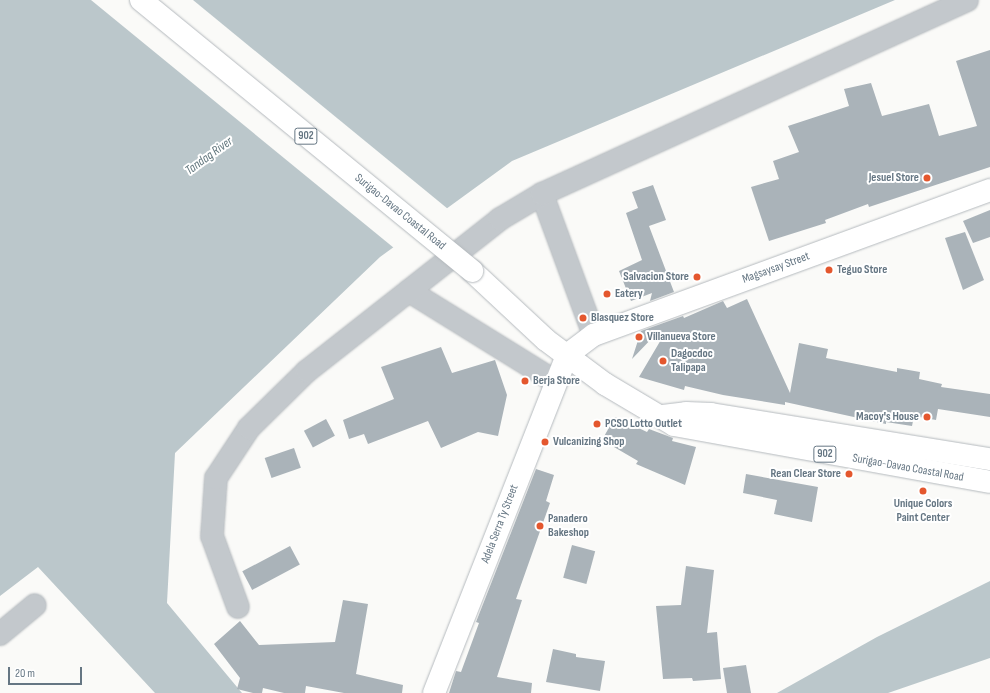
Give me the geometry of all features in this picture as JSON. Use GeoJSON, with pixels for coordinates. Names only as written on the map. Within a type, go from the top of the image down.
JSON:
{"type":"FeatureCollection","features":[{"type":"Feature","properties":{"kind":"main road","name":"Surigao-Davao Coastal Road"},"geometry":{"type":"LineString","coordinates":[[141,0],[472,272],[546,340],[605,384],[663,416],[674,425],[694,431],[990,482]]}},
{"type":"Feature","properties":{"kind":"main road","name":"Magsaysay Street"},"geometry":{"type":"LineString","coordinates":[[568,355],[594,335],[990,190]]}},
{"type":"Feature","properties":{"kind":"main road","name":"Adela Serra Ty Street"},"geometry":{"type":"LineString","coordinates":[[434,693],[556,382],[568,355]]}},
{"type":"Feature","properties":{"kind":"main road","name":"Surigao-Davao Coastal Road"},"geometry":{"type":"LineString","coordinates":[[663,416],[686,413],[705,413],[990,459]]}},
{"type":"Feature","properties":{"kind":"street"},"geometry":{"type":"LineString","coordinates":[[238,608],[212,536],[216,478],[254,423],[307,371],[500,219],[542,194],[967,0]]}},
{"type":"Feature","properties":{"kind":"street"},"geometry":{"type":"LineString","coordinates":[[542,194],[594,335]]}},
{"type":"Feature","properties":{"kind":"street"},"geometry":{"type":"LineString","coordinates":[[409,290],[556,382]]}},
{"type":"Feature","properties":{"kind":"street"},"geometry":{"type":"LineString","coordinates":[[0,634],[34,605]]}},
{"type":"Feature","properties":{"kind":"water","name":"Tandag River"},"geometry":{"type":"Polygon","coordinates":[[[0,0],[895,0],[512,161],[380,257],[175,453],[167,603],[242,693],[155,693],[38,567],[0,596],[0,0]]]}},
{"type":"Feature","properties":{"kind":"water"},"geometry":{"type":"Polygon","coordinates":[[[990,581],[990,658],[888,693],[777,693],[877,637],[990,581]]]}},
{"type":"Feature","properties":{"kind":"pier"},"geometry":{"type":"Polygon","coordinates":[[[91,0],[193,0],[448,209],[394,248],[91,0]]]}},
{"type":"Feature","properties":{"kind":"building"},"geometry":{"type":"Polygon","coordinates":[[[990,50],[990,167],[869,207],[868,204],[825,220],[826,223],[769,241],[751,187],[779,179],[773,161],[799,152],[788,126],[849,106],[844,89],[871,83],[882,116],[929,104],[939,136],[977,126],[956,61],[990,50]]]}},
{"type":"Feature","properties":{"kind":"building"},"geometry":{"type":"Polygon","coordinates":[[[653,185],[666,220],[649,226],[674,292],[650,301],[652,293],[631,301],[619,271],[642,260],[626,213],[638,208],[632,192],[653,185]]]}},
{"type":"Feature","properties":{"kind":"building"},"geometry":{"type":"Polygon","coordinates":[[[990,210],[990,237],[973,243],[963,221],[990,210]]]}},
{"type":"Feature","properties":{"kind":"building"},"geometry":{"type":"Polygon","coordinates":[[[965,232],[984,280],[963,290],[945,238],[965,232]]]}},
{"type":"Feature","properties":{"kind":"building"},"geometry":{"type":"Polygon","coordinates":[[[747,299],[790,393],[799,343],[828,349],[826,358],[897,372],[897,368],[920,372],[919,379],[942,384],[941,387],[990,394],[990,417],[938,409],[936,420],[914,416],[912,426],[886,422],[886,424],[785,402],[785,405],[723,395],[685,386],[684,390],[639,377],[662,338],[656,334],[632,359],[641,331],[683,316],[684,318],[723,301],[727,308],[747,299]]]}},
{"type":"Feature","properties":{"kind":"building"},"geometry":{"type":"Polygon","coordinates":[[[441,347],[452,373],[495,360],[507,395],[498,436],[478,432],[441,448],[428,421],[368,444],[364,434],[349,439],[343,420],[394,399],[381,367],[441,347]]]}},
{"type":"Feature","properties":{"kind":"building"},"geometry":{"type":"Polygon","coordinates":[[[615,417],[647,432],[649,429],[673,438],[672,441],[696,447],[685,485],[636,464],[638,461],[602,440],[615,417]]]}},
{"type":"Feature","properties":{"kind":"building"},"geometry":{"type":"Polygon","coordinates":[[[326,419],[335,436],[313,448],[304,431],[326,419]]]}},
{"type":"Feature","properties":{"kind":"building"},"geometry":{"type":"Polygon","coordinates":[[[294,448],[301,468],[272,478],[265,458],[294,448]]]}},
{"type":"Feature","properties":{"kind":"building"},"geometry":{"type":"Polygon","coordinates":[[[536,469],[554,475],[546,501],[550,503],[516,599],[522,600],[497,677],[532,683],[531,693],[449,693],[456,671],[461,672],[479,623],[476,622],[536,469]]]}},
{"type":"Feature","properties":{"kind":"building"},"geometry":{"type":"Polygon","coordinates":[[[746,474],[818,487],[812,522],[774,514],[777,500],[743,493],[746,474]]]}},
{"type":"Feature","properties":{"kind":"building"},"geometry":{"type":"Polygon","coordinates":[[[572,545],[595,551],[586,584],[563,578],[572,545]]]}},
{"type":"Feature","properties":{"kind":"building"},"geometry":{"type":"Polygon","coordinates":[[[290,546],[300,565],[252,590],[242,571],[290,546]]]}},
{"type":"Feature","properties":{"kind":"building"},"geometry":{"type":"Polygon","coordinates":[[[686,566],[714,570],[707,633],[717,632],[721,679],[693,681],[692,678],[663,679],[656,606],[681,605],[686,566]]]}},
{"type":"Feature","properties":{"kind":"building"},"geometry":{"type":"Polygon","coordinates":[[[343,600],[368,604],[356,674],[403,685],[402,693],[344,693],[306,686],[305,693],[284,693],[263,688],[262,693],[253,693],[237,689],[240,678],[214,644],[240,621],[259,645],[335,642],[343,600]]]}},
{"type":"Feature","properties":{"kind":"building"},"geometry":{"type":"Polygon","coordinates":[[[553,649],[576,654],[576,657],[605,661],[600,691],[546,682],[553,649]]]}},
{"type":"Feature","properties":{"kind":"building"},"geometry":{"type":"Polygon","coordinates":[[[746,665],[751,693],[727,693],[723,668],[746,665]]]}},
{"type":"Feature","properties":{"kind":"place","name":"Jesuel Store"},"geometry":{"type":"Point","coordinates":[927,178]}},
{"type":"Feature","properties":{"kind":"place","name":"Teguo Store"},"geometry":{"type":"Point","coordinates":[829,270]}},
{"type":"Feature","properties":{"kind":"place","name":"Salvacion Store"},"geometry":{"type":"Point","coordinates":[697,277]}},
{"type":"Feature","properties":{"kind":"place","name":"Eatery"},"geometry":{"type":"Point","coordinates":[607,294]}},
{"type":"Feature","properties":{"kind":"place","name":"Blasquez Store"},"geometry":{"type":"Point","coordinates":[583,318]}},
{"type":"Feature","properties":{"kind":"place","name":"Villanueva Store"},"geometry":{"type":"Point","coordinates":[639,337]}},
{"type":"Feature","properties":{"kind":"place","name":"Dagocdoc Talipapa"},"geometry":{"type":"Point","coordinates":[663,361]}},
{"type":"Feature","properties":{"kind":"place","name":"Berja Store"},"geometry":{"type":"Point","coordinates":[525,381]}},
{"type":"Feature","properties":{"kind":"place","name":"Macoy's House"},"geometry":{"type":"Point","coordinates":[927,417]}},
{"type":"Feature","properties":{"kind":"place","name":"PCSO Lotto Outlet"},"geometry":{"type":"Point","coordinates":[597,424]}},
{"type":"Feature","properties":{"kind":"place","name":"Vulcanizing Shop"},"geometry":{"type":"Point","coordinates":[545,442]}},
{"type":"Feature","properties":{"kind":"place","name":"Rean Clear Store"},"geometry":{"type":"Point","coordinates":[849,474]}},
{"type":"Feature","properties":{"kind":"place","name":"Unique Colors Paint Center"},"geometry":{"type":"Point","coordinates":[923,491]}},
{"type":"Feature","properties":{"kind":"place","name":"Panadero Bakeshop"},"geometry":{"type":"Point","coordinates":[540,526]}}]}
